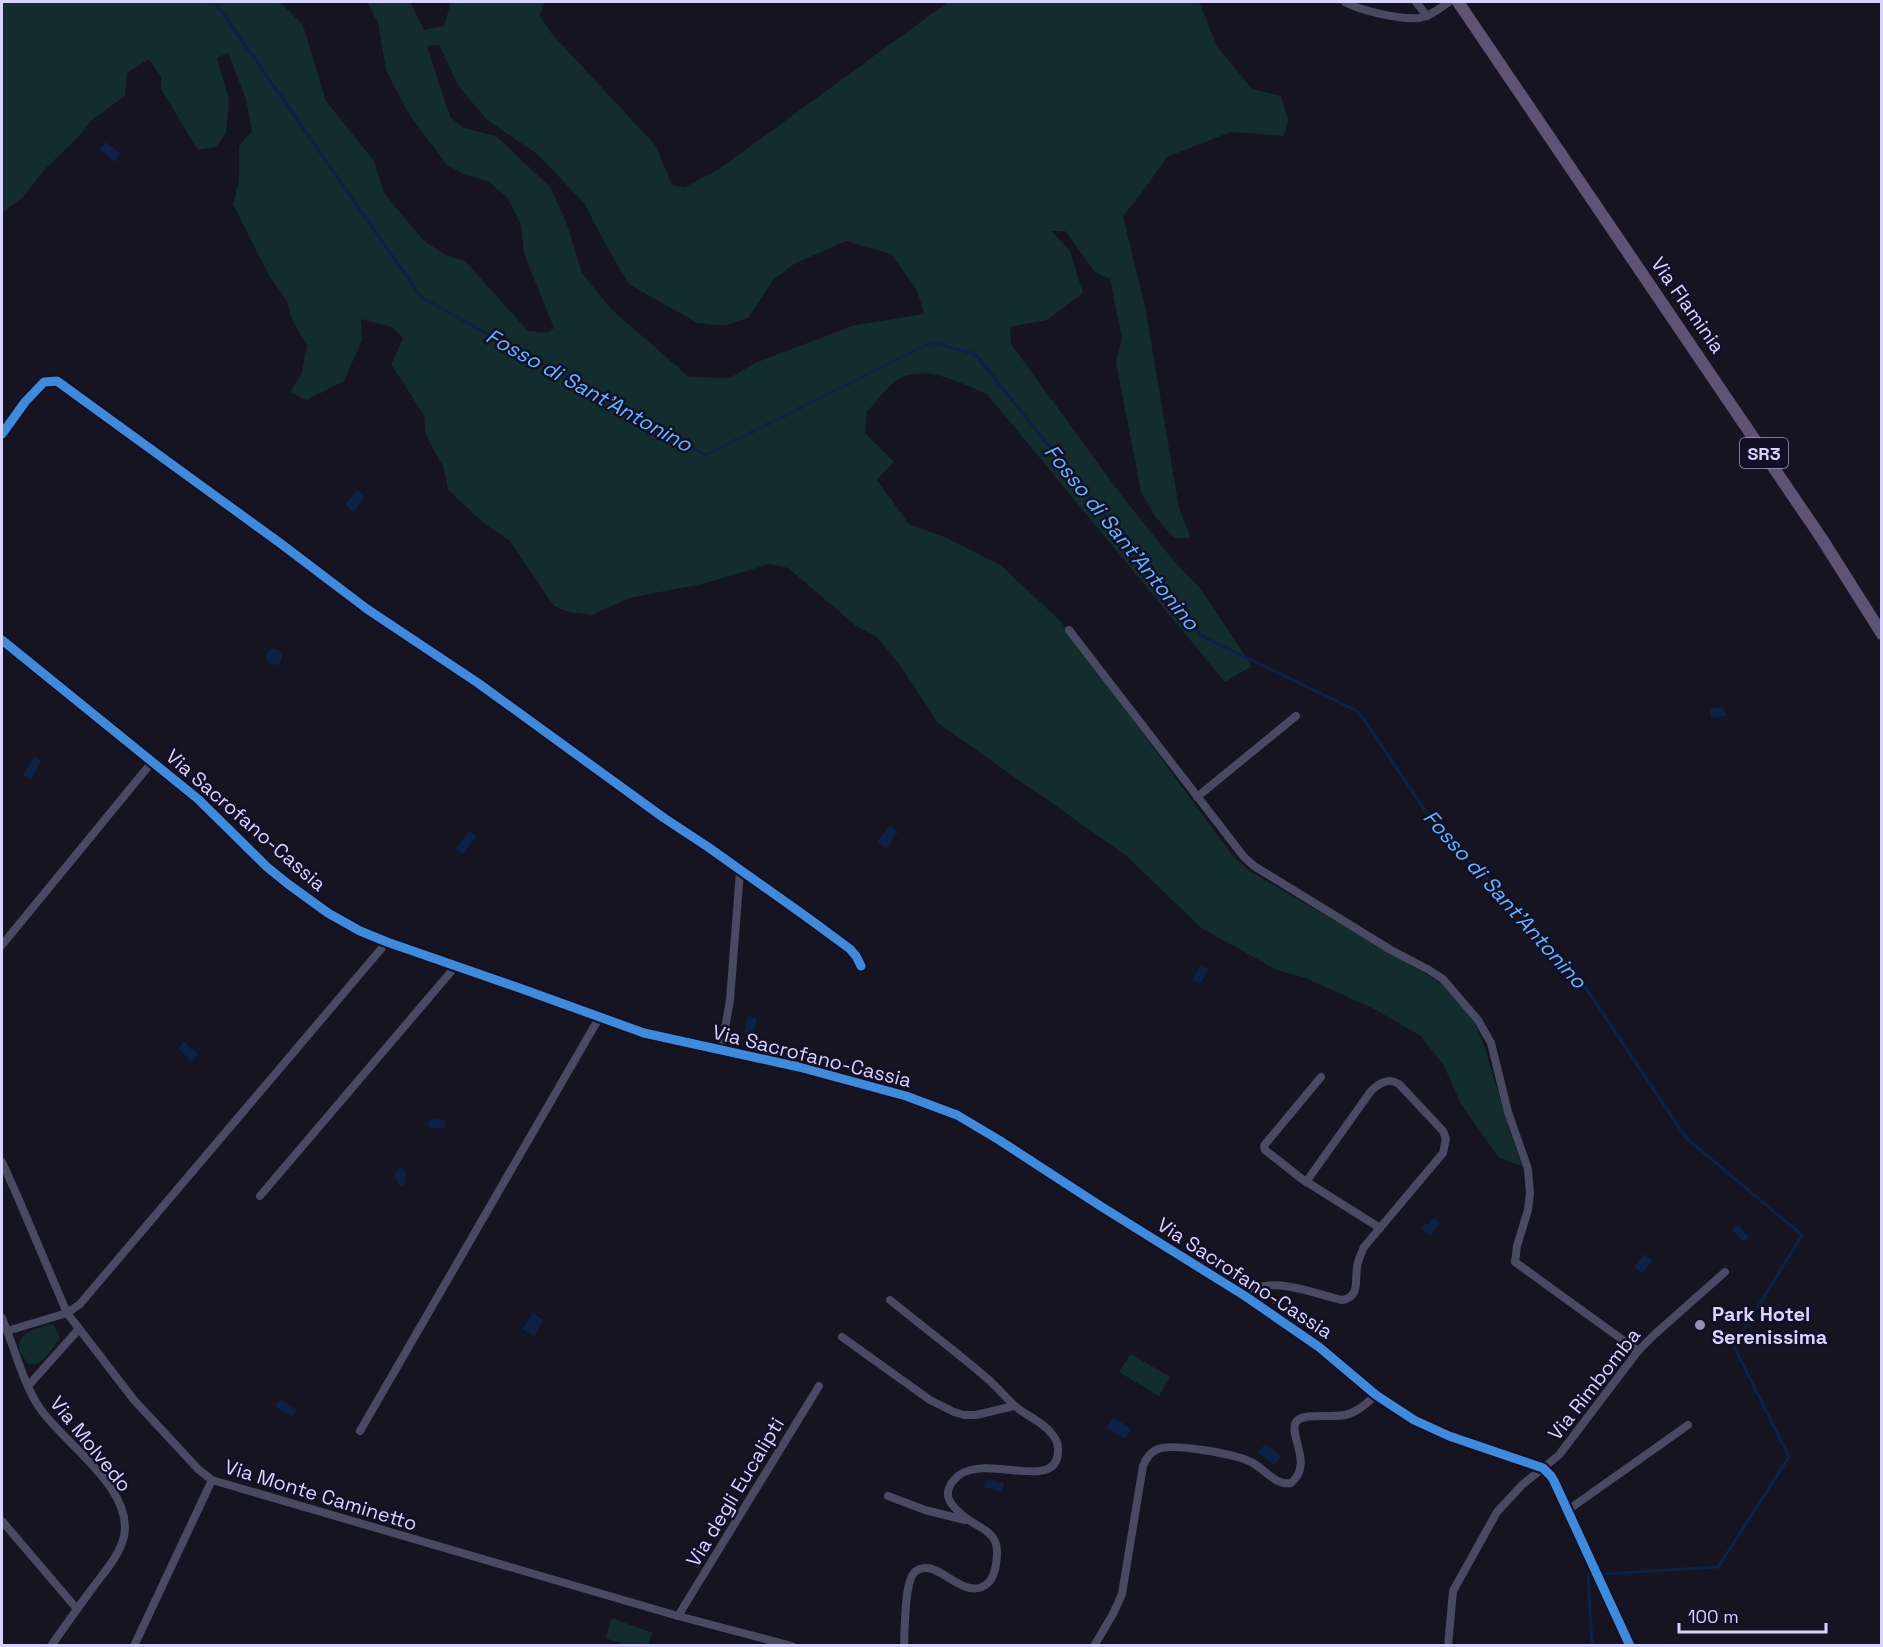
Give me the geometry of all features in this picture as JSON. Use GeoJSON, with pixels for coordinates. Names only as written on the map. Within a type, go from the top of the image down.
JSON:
{"type":"FeatureCollection","features":[{"type":"Feature","properties":{"kind":"main road","name":"Via Flaminia"},"geometry":{"type":"LineString","coordinates":[[1458,2],[1757,441],[1881,634]]}},
{"type":"Feature","properties":{"kind":"street"},"geometry":{"type":"LineString","coordinates":[[1345,2],[1376,13],[1416,18],[1427,16],[1449,2]]}},
{"type":"Feature","properties":{"kind":"street"},"geometry":{"type":"LineString","coordinates":[[1416,2],[1427,16]]}},
{"type":"Feature","properties":{"kind":"street"},"geometry":{"type":"LineString","coordinates":[[2,434],[25,402],[44,382],[57,381],[367,609],[487,690],[621,788],[708,847],[847,947],[856,956],[861,966]]}},
{"type":"Feature","properties":{"kind":"street"},"geometry":{"type":"LineString","coordinates":[[1069,630],[1235,846],[1254,866],[1390,950],[1443,979],[1472,1012],[1491,1043],[1508,1112],[1528,1169],[1530,1194],[1528,1210],[1516,1246],[1515,1262],[1638,1351]]}},
{"type":"Feature","properties":{"kind":"street","name":"Via Sacrofano-Cassia"},"geometry":{"type":"LineString","coordinates":[[2,640],[210,809],[253,853],[288,884],[328,913],[360,931],[454,967],[652,1036],[799,1067],[906,1096],[957,1115],[1245,1296],[1319,1347],[1376,1395],[1414,1420],[1430,1428],[1543,1468]]}},
{"type":"Feature","properties":{"kind":"street"},"geometry":{"type":"LineString","coordinates":[[1197,797],[1296,716]]}},
{"type":"Feature","properties":{"kind":"street"},"geometry":{"type":"LineString","coordinates":[[2,945],[152,762]]}},
{"type":"Feature","properties":{"kind":"street"},"geometry":{"type":"LineString","coordinates":[[721,1051],[730,1000],[740,871]]}},
{"type":"Feature","properties":{"kind":"street"},"geometry":{"type":"LineString","coordinates":[[7,1332],[67,1313],[80,1304],[387,942]]}},
{"type":"Feature","properties":{"kind":"street"},"geometry":{"type":"LineString","coordinates":[[260,1196],[454,967]]}},
{"type":"Feature","properties":{"kind":"street"},"geometry":{"type":"LineString","coordinates":[[360,1431],[599,1018]]}},
{"type":"Feature","properties":{"kind":"street"},"geometry":{"type":"LineString","coordinates":[[1321,1077],[1264,1146],[1268,1154],[1306,1182],[1380,1228]]}},
{"type":"Feature","properties":{"kind":"street"},"geometry":{"type":"LineString","coordinates":[[1245,1296],[1258,1288],[1269,1286],[1300,1288],[1331,1298],[1349,1299],[1356,1289],[1357,1266],[1364,1247],[1443,1152],[1446,1139],[1443,1131],[1399,1084],[1387,1081],[1378,1084],[1371,1091],[1306,1182]]}},
{"type":"Feature","properties":{"kind":"street","name":"Via Monte Caminetto"},"geometry":{"type":"LineString","coordinates":[[2,1162],[67,1313],[78,1330],[134,1400],[198,1469],[212,1480],[678,1616],[792,1646]]}},
{"type":"Feature","properties":{"kind":"street","name":"Via Rimbomba"},"geometry":{"type":"LineString","coordinates":[[1448,1646],[1453,1591],[1497,1512],[1521,1485],[1559,1455],[1638,1351],[1725,1272]]}},
{"type":"Feature","properties":{"kind":"street"},"geometry":{"type":"LineString","coordinates":[[890,1300],[987,1378],[1014,1406],[1051,1433],[1058,1446],[1057,1459],[1052,1467],[1040,1472],[988,1467],[958,1475],[950,1485],[948,1496],[952,1505],[968,1521]]}},
{"type":"Feature","properties":{"kind":"street","name":"Via Molvedo"},"geometry":{"type":"LineString","coordinates":[[2,1318],[28,1386],[38,1405],[107,1484],[123,1510],[125,1528],[115,1557],[51,1646]]}},
{"type":"Feature","properties":{"kind":"street","name":"Via Molvedo"},"geometry":{"type":"LineString","coordinates":[[28,1386],[78,1330]]}},
{"type":"Feature","properties":{"kind":"street"},"geometry":{"type":"LineString","coordinates":[[842,1337],[930,1400],[954,1412],[976,1415],[1014,1406]]}},
{"type":"Feature","properties":{"kind":"street","name":"Via degli Eucalipti"},"geometry":{"type":"LineString","coordinates":[[678,1616],[819,1386]]}},
{"type":"Feature","properties":{"kind":"street"},"geometry":{"type":"LineString","coordinates":[[1094,1646],[1122,1594],[1143,1466],[1151,1453],[1160,1448],[1176,1446],[1237,1456],[1258,1466],[1279,1482],[1291,1483],[1296,1478],[1301,1460],[1294,1426],[1298,1419],[1305,1416],[1335,1417],[1347,1414],[1357,1410],[1376,1395]]}},
{"type":"Feature","properties":{"kind":"street"},"geometry":{"type":"LineString","coordinates":[[1568,1510],[1688,1425]]}},
{"type":"Feature","properties":{"kind":"street"},"geometry":{"type":"LineString","coordinates":[[1543,1468],[1551,1476],[1568,1510],[1630,1646]]}},
{"type":"Feature","properties":{"kind":"street"},"geometry":{"type":"LineString","coordinates":[[134,1646],[212,1480]]}},
{"type":"Feature","properties":{"kind":"street"},"geometry":{"type":"LineString","coordinates":[[888,1496],[925,1510],[968,1521],[988,1532],[995,1539],[997,1546],[997,1557],[991,1579],[982,1587],[969,1588],[933,1570],[923,1568],[915,1571],[911,1576],[909,1587],[904,1646]]}},
{"type":"Feature","properties":{"kind":"street"},"geometry":{"type":"LineString","coordinates":[[2,1521],[77,1610]]}},
{"type":"Feature","properties":{"kind":"green space"},"geometry":{"type":"Polygon","coordinates":[[[2,2],[280,2],[303,25],[326,101],[374,161],[384,193],[423,240],[445,255],[465,261],[528,331],[547,333],[554,328],[524,254],[521,225],[507,197],[489,182],[447,165],[410,116],[386,70],[378,23],[367,2],[410,2],[424,30],[444,26],[451,2],[545,2],[540,16],[552,34],[656,146],[672,185],[685,187],[719,169],[948,2],[1199,2],[1217,46],[1252,89],[1281,96],[1288,120],[1284,136],[1231,132],[1167,157],[1123,216],[1145,306],[1179,508],[1191,538],[1174,538],[1155,516],[1141,492],[1116,362],[1122,339],[1110,279],[1095,272],[1065,231],[1051,231],[1070,251],[1083,293],[1047,320],[1010,327],[1011,344],[1122,496],[1173,560],[1200,588],[1252,666],[1225,682],[987,394],[933,374],[911,375],[896,381],[867,412],[865,433],[894,462],[877,480],[909,524],[947,538],[1002,566],[1061,622],[1233,856],[1251,872],[1443,984],[1474,1020],[1522,1166],[1499,1158],[1461,1104],[1444,1066],[1421,1036],[1374,1009],[1308,979],[1277,970],[1201,928],[1128,857],[938,723],[902,668],[877,637],[856,626],[788,568],[770,564],[702,584],[629,598],[592,615],[569,612],[554,606],[509,540],[486,525],[448,490],[444,468],[426,436],[424,415],[391,364],[403,338],[392,327],[361,319],[362,340],[344,381],[307,400],[290,392],[302,373],[307,345],[291,318],[288,303],[269,275],[233,204],[239,181],[239,146],[252,131],[246,99],[228,53],[217,58],[229,100],[226,133],[216,147],[198,150],[161,89],[161,77],[149,59],[127,73],[125,96],[93,119],[45,169],[23,197],[2,213],[2,2]],[[439,45],[427,46],[450,117],[464,128],[496,136],[550,187],[566,221],[582,273],[611,309],[689,377],[730,378],[755,363],[855,325],[924,314],[917,290],[891,254],[846,241],[794,264],[773,280],[748,318],[724,326],[697,323],[629,284],[584,203],[537,154],[487,120],[459,87],[439,45]]]}},
{"type":"Feature","properties":{"kind":"green space"},"geometry":{"type":"Polygon","coordinates":[[[52,1324],[60,1337],[43,1359],[29,1364],[19,1348],[20,1342],[28,1332],[52,1324]]]}},
{"type":"Feature","properties":{"kind":"green space"},"geometry":{"type":"Polygon","coordinates":[[[1131,1354],[1170,1377],[1159,1396],[1119,1372],[1131,1354]]]}},
{"type":"Feature","properties":{"kind":"green space"},"geometry":{"type":"Polygon","coordinates":[[[612,1618],[652,1633],[648,1645],[626,1645],[605,1638],[612,1618]]]}},
{"type":"Feature","properties":{"kind":"water"},"geometry":{"type":"Polygon","coordinates":[[[106,142],[121,154],[115,162],[99,150],[106,142]]]}},
{"type":"Feature","properties":{"kind":"water"},"geometry":{"type":"Polygon","coordinates":[[[357,490],[365,497],[354,512],[345,505],[357,490]]]}},
{"type":"Feature","properties":{"kind":"water"},"geometry":{"type":"Polygon","coordinates":[[[271,649],[277,649],[282,657],[280,663],[271,665],[266,660],[266,654],[271,649]]]}},
{"type":"Feature","properties":{"kind":"water"},"geometry":{"type":"Polygon","coordinates":[[[1724,707],[1726,716],[1711,718],[1710,709],[1724,707]]]}},
{"type":"Feature","properties":{"kind":"water"},"geometry":{"type":"Polygon","coordinates":[[[34,756],[41,760],[31,780],[23,775],[34,756]]]}},
{"type":"Feature","properties":{"kind":"water"},"geometry":{"type":"Polygon","coordinates":[[[890,826],[898,832],[886,849],[877,842],[890,826]]]}},
{"type":"Feature","properties":{"kind":"water"},"geometry":{"type":"Polygon","coordinates":[[[469,831],[476,837],[463,854],[456,848],[469,831]]]}},
{"type":"Feature","properties":{"kind":"water"},"geometry":{"type":"Polygon","coordinates":[[[1201,965],[1209,969],[1200,984],[1192,980],[1201,965]]]}},
{"type":"Feature","properties":{"kind":"water"},"geometry":{"type":"Polygon","coordinates":[[[748,1016],[757,1018],[754,1034],[744,1032],[748,1016]]]}},
{"type":"Feature","properties":{"kind":"water"},"geometry":{"type":"Polygon","coordinates":[[[184,1042],[198,1054],[192,1061],[178,1049],[184,1042]]]}},
{"type":"Feature","properties":{"kind":"water"},"geometry":{"type":"Polygon","coordinates":[[[437,1118],[446,1121],[445,1128],[430,1128],[429,1121],[437,1118]]]}},
{"type":"Feature","properties":{"kind":"water"},"geometry":{"type":"Polygon","coordinates":[[[401,1167],[405,1171],[405,1184],[401,1186],[395,1177],[396,1171],[401,1167]]]}},
{"type":"Feature","properties":{"kind":"water"},"geometry":{"type":"Polygon","coordinates":[[[1434,1218],[1440,1223],[1430,1236],[1421,1228],[1425,1223],[1428,1225],[1434,1218]]]}},
{"type":"Feature","properties":{"kind":"water"},"geometry":{"type":"Polygon","coordinates":[[[1738,1225],[1749,1237],[1744,1242],[1732,1230],[1738,1225]]]}},
{"type":"Feature","properties":{"kind":"water"},"geometry":{"type":"Polygon","coordinates":[[[1644,1254],[1652,1261],[1642,1273],[1634,1267],[1644,1254]]]}},
{"type":"Feature","properties":{"kind":"water"},"geometry":{"type":"Polygon","coordinates":[[[533,1313],[544,1320],[534,1336],[522,1329],[533,1313]]]}},
{"type":"Feature","properties":{"kind":"water"},"geometry":{"type":"Polygon","coordinates":[[[280,1399],[297,1410],[292,1417],[275,1406],[280,1399]]]}},
{"type":"Feature","properties":{"kind":"water"},"geometry":{"type":"Polygon","coordinates":[[[1113,1417],[1131,1429],[1125,1439],[1106,1428],[1113,1417]]]}},
{"type":"Feature","properties":{"kind":"water"},"geometry":{"type":"Polygon","coordinates":[[[1265,1444],[1281,1456],[1274,1465],[1258,1452],[1265,1444]]]}},
{"type":"Feature","properties":{"kind":"water"},"geometry":{"type":"Polygon","coordinates":[[[987,1479],[1004,1482],[1002,1492],[984,1487],[987,1479]]]}},
{"type":"Feature","properties":{"kind":"waterway","name":"Fosso di Sant'Antonino"},"geometry":{"type":"LineString","coordinates":[[215,2],[421,297],[706,455],[932,342],[975,354],[1202,636],[1359,712],[1432,821],[1576,973],[1686,1138],[1802,1235],[1734,1346],[1789,1457],[1718,1567],[1602,1574]]}},
{"type":"Feature","properties":{"kind":"waterway","name":"Fosso di Sant'Antonino"},"geometry":{"type":"LineString","coordinates":[[1592,1574],[1588,1575],[1592,1646]]}},
{"type":"Feature","properties":{"kind":"cycle path"},"geometry":{"type":"LineString","coordinates":[[2,434],[25,402],[44,382],[57,381],[367,609],[478,683],[664,818],[808,918],[850,949],[861,966]]}},
{"type":"Feature","properties":{"kind":"cycle path"},"geometry":{"type":"LineString","coordinates":[[2,640],[198,799],[267,867],[328,913],[360,931],[644,1033],[799,1067],[906,1096],[957,1115],[1245,1296],[1319,1347],[1376,1395],[1414,1420],[1449,1436],[1543,1468],[1554,1481],[1630,1646]]}},
{"type":"Feature","properties":{"kind":"place","name":"Park Hotel Serenissima"},"geometry":{"type":"Point","coordinates":[1700,1325]}}]}
